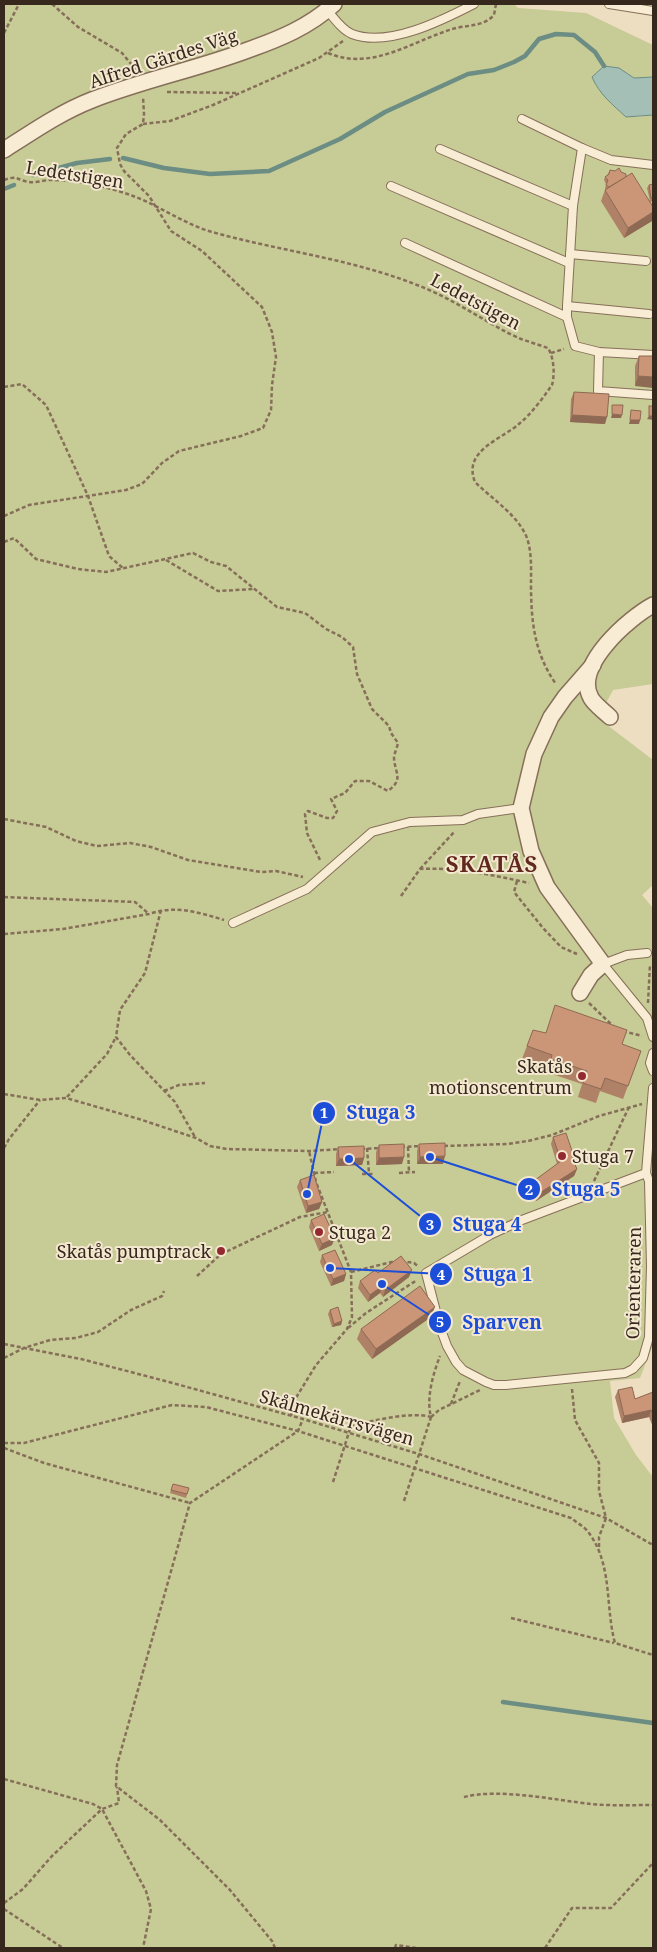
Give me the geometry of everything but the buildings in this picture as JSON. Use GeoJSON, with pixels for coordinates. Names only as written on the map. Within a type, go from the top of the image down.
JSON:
{"type":"FeatureCollection","features":[{"type":"Feature","properties":{"kind":"street","name":"Alfred Gärdes Väg"},"geometry":{"type":"LineString","coordinates":[[4,150],[77,106],[145,82],[222,60],[281,38],[300,28],[330,7]]}},
{"type":"Feature","properties":{"kind":"street"},"geometry":{"type":"LineString","coordinates":[[580,993],[600,960],[547,888],[532,851],[521,808],[534,754],[551,717],[609,642],[638,615],[653,605]]}},
{"type":"Feature","properties":{"kind":"street"},"geometry":{"type":"LineString","coordinates":[[593,665],[587,681],[588,690],[591,698],[610,717]]}},
{"type":"Feature","properties":{"kind":"lane"},"geometry":{"type":"LineString","coordinates":[[330,7],[351,34],[377,38],[410,32],[474,4]]}},
{"type":"Feature","properties":{"kind":"lane"},"geometry":{"type":"LineString","coordinates":[[609,4],[653,12]]}},
{"type":"Feature","properties":{"kind":"lane"},"geometry":{"type":"LineString","coordinates":[[522,119],[582,148],[612,160],[653,165]]}},
{"type":"Feature","properties":{"kind":"lane"},"geometry":{"type":"LineString","coordinates":[[582,148],[573,206],[567,306],[567,317],[575,346],[599,352],[653,355]]}},
{"type":"Feature","properties":{"kind":"lane"},"geometry":{"type":"LineString","coordinates":[[440,149],[573,206]]}},
{"type":"Feature","properties":{"kind":"lane"},"geometry":{"type":"LineString","coordinates":[[391,186],[569,263]]}},
{"type":"Feature","properties":{"kind":"lane"},"geometry":{"type":"LineString","coordinates":[[405,243],[567,317]]}},
{"type":"Feature","properties":{"kind":"lane"},"geometry":{"type":"LineString","coordinates":[[570,254],[646,261]]}},
{"type":"Feature","properties":{"kind":"lane"},"geometry":{"type":"LineString","coordinates":[[567,306],[649,314]]}},
{"type":"Feature","properties":{"kind":"lane"},"geometry":{"type":"LineString","coordinates":[[599,352],[598,391],[653,395]]}},
{"type":"Feature","properties":{"kind":"lane"},"geometry":{"type":"LineString","coordinates":[[233,924],[307,889],[372,832],[410,822],[463,820],[478,814],[521,808]]}},
{"type":"Feature","properties":{"kind":"lane"},"geometry":{"type":"LineString","coordinates":[[647,953],[600,960],[647,1018],[649,1037]]}},
{"type":"Feature","properties":{"kind":"lane"},"geometry":{"type":"LineString","coordinates":[[653,1053],[650,1063],[653,1071]]}},
{"type":"Feature","properties":{"kind":"lane","name":"Orienteraren"},"geometry":{"type":"LineString","coordinates":[[494,1385],[625,1373],[640,1362],[647,1350],[651,1266],[649,1181],[646,1173],[653,1088]]}},
{"type":"Feature","properties":{"kind":"lane"},"geometry":{"type":"LineString","coordinates":[[494,1385],[463,1370],[447,1346],[426,1273],[490,1235],[522,1220],[646,1173]]}},
{"type":"Feature","properties":{"kind":"path"},"geometry":{"type":"LineString","coordinates":[[4,33],[19,4]]}},
{"type":"Feature","properties":{"kind":"path"},"geometry":{"type":"LineString","coordinates":[[52,4],[78,28],[122,53],[145,82],[154,90],[161,92],[238,93]]}},
{"type":"Feature","properties":{"kind":"path"},"geometry":{"type":"LineString","coordinates":[[4,516],[29,505],[126,490],[142,484],[162,463],[180,451],[241,436],[263,428],[271,410],[276,357],[272,332],[262,307],[202,251],[171,231],[159,215],[155,204],[144,190],[124,171],[120,164],[117,148],[126,134],[143,124],[170,121],[213,106],[238,93],[319,58],[351,34]]}},
{"type":"Feature","properties":{"kind":"path"},"geometry":{"type":"LineString","coordinates":[[143,124],[145,82]]}},
{"type":"Feature","properties":{"kind":"path","name":"Ledetstigen"},"geometry":{"type":"LineString","coordinates":[[4,180],[12,177],[28,182],[52,180],[88,184],[131,195],[155,204],[172,215],[210,232],[329,259],[416,284],[521,340],[548,348],[551,353],[554,377],[552,384],[521,423],[497,437],[477,456],[472,467],[472,476],[475,482],[517,522],[526,536],[530,550],[533,629],[548,671],[560,689]]}},
{"type":"Feature","properties":{"kind":"path"},"geometry":{"type":"LineString","coordinates":[[4,387],[22,384],[46,405],[88,496],[109,556],[124,569]]}},
{"type":"Feature","properties":{"kind":"path"},"geometry":{"type":"LineString","coordinates":[[4,542],[14,538],[36,559],[78,569],[106,572],[193,553],[211,562],[226,566],[277,607],[306,613],[326,630],[342,638],[353,647],[357,674],[372,709],[389,726],[391,733],[398,743],[394,757],[398,776],[394,786],[388,790],[369,781],[355,780],[345,793],[331,799],[336,811],[333,818],[326,818],[308,811],[304,814],[307,833],[325,872]]}},
{"type":"Feature","properties":{"kind":"path"},"geometry":{"type":"LineString","coordinates":[[164,560],[218,591],[254,589]]}},
{"type":"Feature","properties":{"kind":"path"},"geometry":{"type":"LineString","coordinates":[[4,819],[46,827],[76,840],[97,846],[130,843],[151,847],[188,860],[261,872],[276,871],[317,880]]}},
{"type":"Feature","properties":{"kind":"path"},"geometry":{"type":"LineString","coordinates":[[401,896],[420,869],[463,820]]}},
{"type":"Feature","properties":{"kind":"path"},"geometry":{"type":"LineString","coordinates":[[420,869],[451,868],[547,888]]}},
{"type":"Feature","properties":{"kind":"path"},"geometry":{"type":"LineString","coordinates":[[517,881],[514,892],[543,928],[561,946],[578,954],[600,960]]}},
{"type":"Feature","properties":{"kind":"path"},"geometry":{"type":"LineString","coordinates":[[4,897],[135,902],[149,914]]}},
{"type":"Feature","properties":{"kind":"path"},"geometry":{"type":"LineString","coordinates":[[4,934],[63,929],[149,914],[160,910],[182,909],[233,924]]}},
{"type":"Feature","properties":{"kind":"path"},"geometry":{"type":"LineString","coordinates":[[66,1098],[107,1054],[116,1037],[120,1010],[146,973],[160,910]]}},
{"type":"Feature","properties":{"kind":"path"},"geometry":{"type":"LineString","coordinates":[[647,1018],[651,970]]}},
{"type":"Feature","properties":{"kind":"path"},"geometry":{"type":"LineString","coordinates":[[600,1015],[616,1028],[628,1033],[649,1037]]}},
{"type":"Feature","properties":{"kind":"path"},"geometry":{"type":"LineString","coordinates":[[116,1037],[130,1055],[175,1102],[196,1138]]}},
{"type":"Feature","properties":{"kind":"path"},"geometry":{"type":"LineString","coordinates":[[164,1091],[179,1085],[205,1083]]}},
{"type":"Feature","properties":{"kind":"path"},"geometry":{"type":"LineString","coordinates":[[4,1094],[40,1100],[66,1098],[139,1119],[196,1138],[210,1146],[227,1149],[309,1151],[349,1149]]}},
{"type":"Feature","properties":{"kind":"path"},"geometry":{"type":"LineString","coordinates":[[4,1148],[40,1100]]}},
{"type":"Feature","properties":{"kind":"path"},"geometry":{"type":"LineString","coordinates":[[438,1146],[507,1144],[528,1141],[552,1135],[599,1116],[651,1102]]}},
{"type":"Feature","properties":{"kind":"path"},"geometry":{"type":"LineString","coordinates":[[587,1194],[629,1108]]}},
{"type":"Feature","properties":{"kind":"path"},"geometry":{"type":"LineString","coordinates":[[400,1147],[428,1146]]}},
{"type":"Feature","properties":{"kind":"path"},"geometry":{"type":"LineString","coordinates":[[408,1147],[409,1172]]}},
{"type":"Feature","properties":{"kind":"path"},"geometry":{"type":"LineString","coordinates":[[358,1148],[384,1148]]}},
{"type":"Feature","properties":{"kind":"path"},"geometry":{"type":"LineString","coordinates":[[367,1148],[369,1173]]}},
{"type":"Feature","properties":{"kind":"path"},"geometry":{"type":"LineString","coordinates":[[309,1151],[314,1173],[351,1272],[352,1317],[347,1330]]}},
{"type":"Feature","properties":{"kind":"path"},"geometry":{"type":"LineString","coordinates":[[314,1173],[334,1172]]}},
{"type":"Feature","properties":{"kind":"path"},"geometry":{"type":"LineString","coordinates":[[399,1173],[415,1172]]}},
{"type":"Feature","properties":{"kind":"path"},"geometry":{"type":"LineString","coordinates":[[362,1174],[374,1174]]}},
{"type":"Feature","properties":{"kind":"path"},"geometry":{"type":"LineString","coordinates":[[198,1276],[221,1254],[300,1217],[328,1212]]}},
{"type":"Feature","properties":{"kind":"path"},"geometry":{"type":"LineString","coordinates":[[291,1416],[294,1402],[316,1365],[347,1330],[366,1313],[426,1273],[414,1264],[404,1260],[391,1261],[351,1272]]}},
{"type":"Feature","properties":{"kind":"path"},"geometry":{"type":"LineString","coordinates":[[4,1358],[24,1348],[50,1340],[76,1338],[98,1332],[131,1310],[162,1296],[164,1291]]}},
{"type":"Feature","properties":{"kind":"path","name":"Skålmekärrsvägen"},"geometry":{"type":"LineString","coordinates":[[4,1344],[90,1362],[303,1419],[418,1454],[606,1518],[653,1545]]}},
{"type":"Feature","properties":{"kind":"path"},"geometry":{"type":"LineString","coordinates":[[431,1417],[429,1408],[434,1375],[444,1348],[447,1346]]}},
{"type":"Feature","properties":{"kind":"path"},"geometry":{"type":"LineString","coordinates":[[452,1404],[463,1370]]}},
{"type":"Feature","properties":{"kind":"path"},"geometry":{"type":"LineString","coordinates":[[571,1378],[575,1420],[599,1463],[599,1491],[606,1518],[599,1537],[599,1550]]}},
{"type":"Feature","properties":{"kind":"path"},"geometry":{"type":"LineString","coordinates":[[404,1501],[431,1417],[439,1410],[494,1385]]}},
{"type":"Feature","properties":{"kind":"path"},"geometry":{"type":"LineString","coordinates":[[4,1443],[24,1443],[172,1405],[206,1407],[414,1467],[571,1518],[588,1532],[599,1550],[604,1566],[610,1601],[610,1626],[615,1643]]}},
{"type":"Feature","properties":{"kind":"path"},"geometry":{"type":"LineString","coordinates":[[333,1482],[352,1426],[378,1419],[424,1415],[431,1417]]}},
{"type":"Feature","properties":{"kind":"path"},"geometry":{"type":"LineString","coordinates":[[4,1903],[24,1888],[52,1856],[102,1809],[119,1803],[116,1786],[117,1765],[190,1503],[298,1432],[303,1419]]}},
{"type":"Feature","properties":{"kind":"path"},"geometry":{"type":"LineString","coordinates":[[4,1448],[44,1463],[190,1503]]}},
{"type":"Feature","properties":{"kind":"path"},"geometry":{"type":"LineString","coordinates":[[511,1618],[615,1643],[653,1655]]}},
{"type":"Feature","properties":{"kind":"path"},"geometry":{"type":"LineString","coordinates":[[4,1779],[93,1804],[102,1809],[146,1891],[151,1909],[143,1948]]}},
{"type":"Feature","properties":{"kind":"path"},"geometry":{"type":"LineString","coordinates":[[116,1786],[160,1820],[230,1890],[272,1941],[275,1948]]}},
{"type":"Feature","properties":{"kind":"path"},"geometry":{"type":"LineString","coordinates":[[464,1797],[475,1794],[523,1796],[594,1805],[653,1804]]}},
{"type":"Feature","properties":{"kind":"path"},"geometry":{"type":"LineString","coordinates":[[545,1948],[572,1908],[611,1908],[653,1863]]}},
{"type":"Feature","properties":{"kind":"path"},"geometry":{"type":"LineString","coordinates":[[4,1908],[63,1948]]}},
{"type":"Feature","properties":{"kind":"path"},"geometry":{"type":"LineString","coordinates":[[394,1948],[396,1946],[416,1948]]}},
{"type":"Feature","properties":{"kind":"green space"},"geometry":{"type":"Polygon","coordinates":[[[4,4],[514,4],[518,8],[586,13],[653,45],[653,77],[634,78],[619,68],[596,86],[616,107],[636,117],[653,115],[653,684],[613,690],[598,718],[653,760],[653,885],[642,895],[653,908],[653,1345],[640,1378],[610,1381],[614,1418],[636,1455],[653,1477],[653,1948],[4,1948],[4,4]]]}},
{"type":"Feature","properties":{"kind":"water"},"geometry":{"type":"Polygon","coordinates":[[[604,66],[619,68],[634,78],[653,77],[653,115],[626,117],[611,104],[598,89],[592,77],[604,66]]]}},
{"type":"Feature","properties":{"kind":"waterway"},"geometry":{"type":"LineString","coordinates":[[123,158],[164,168],[210,174],[269,171],[340,139],[385,112],[468,74],[494,70],[514,62],[525,56],[539,39],[556,34],[574,35],[595,52],[604,66]]}},
{"type":"Feature","properties":{"kind":"waterway"},"geometry":{"type":"LineString","coordinates":[[33,175],[77,163],[110,159]]}},
{"type":"Feature","properties":{"kind":"waterway"},"geometry":{"type":"LineString","coordinates":[[4,189],[14,185]]}},
{"type":"Feature","properties":{"kind":"waterway"},"geometry":{"type":"LineString","coordinates":[[503,1702],[653,1723]]}},
{"type":"Feature","properties":{"kind":"place","name":"Skatås motionscentrum"},"geometry":{"type":"Point","coordinates":[582,1076]}},
{"type":"Feature","properties":{"kind":"place","name":"Stuga 7"},"geometry":{"type":"Point","coordinates":[562,1156]}},
{"type":"Feature","properties":{"kind":"place","name":"Stuga 5"},"geometry":{"type":"Point","coordinates":[430,1157]}},
{"type":"Feature","properties":{"kind":"place","name":"Stuga 4"},"geometry":{"type":"Point","coordinates":[349,1159]}},
{"type":"Feature","properties":{"kind":"place","name":"Stuga 3"},"geometry":{"type":"Point","coordinates":[307,1194]}},
{"type":"Feature","properties":{"kind":"place","name":"Stuga 2"},"geometry":{"type":"Point","coordinates":[319,1232]}},
{"type":"Feature","properties":{"kind":"place","name":"Skatås pumptrack"},"geometry":{"type":"Point","coordinates":[221,1251]}},
{"type":"Feature","properties":{"kind":"place","name":"Stuga 1"},"geometry":{"type":"Point","coordinates":[330,1268]}},
{"type":"Feature","properties":{"kind":"place","name":"Sparven"},"geometry":{"type":"Point","coordinates":[382,1284]}},
{"type":"Feature","properties":{"kind":"district","name":"SKATÅS"},"geometry":{"type":"Point","coordinates":[492,863]}}]}
